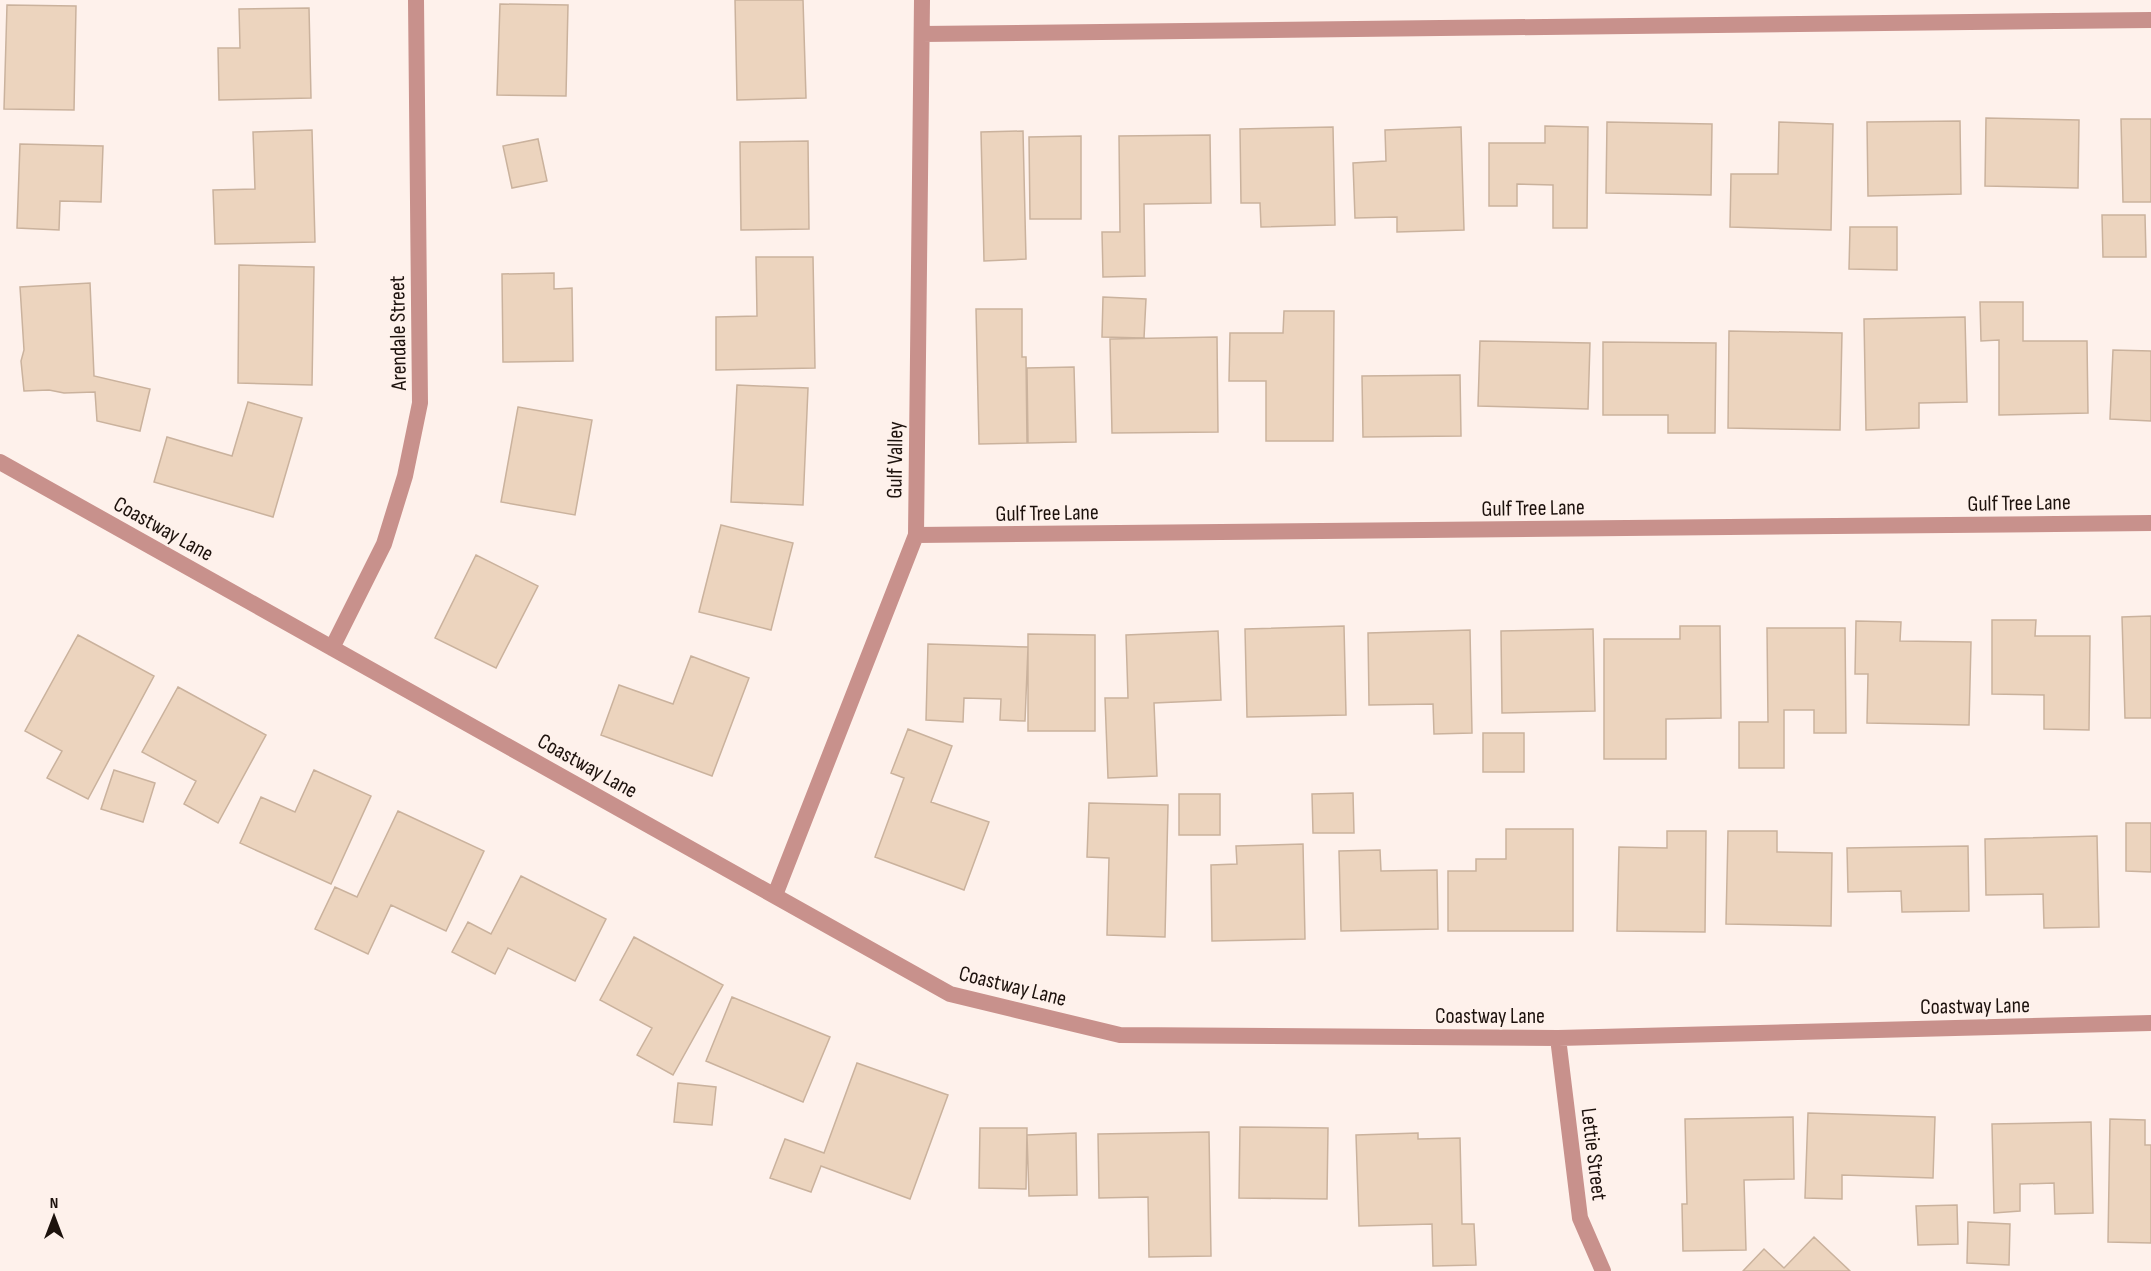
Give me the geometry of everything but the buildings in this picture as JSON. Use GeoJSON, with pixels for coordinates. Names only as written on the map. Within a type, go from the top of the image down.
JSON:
{"type":"FeatureCollection","features":[{"type":"Feature","properties":{"kind":"street","name":"Arendale Street"},"geometry":{"type":"LineString","coordinates":[[332,648],[384,544],[405,476],[420,403],[416,0]]}},
{"type":"Feature","properties":{"kind":"street","name":"Gulf Valley"},"geometry":{"type":"LineString","coordinates":[[776,895],[916,535],[922,0]]}},
{"type":"Feature","properties":{"kind":"street"},"geometry":{"type":"LineString","coordinates":[[922,34],[2151,20]]}},
{"type":"Feature","properties":{"kind":"street","name":"Coastway Lane"},"geometry":{"type":"LineString","coordinates":[[0,462],[950,994],[1120,1035],[1558,1038],[2151,1023]]}},
{"type":"Feature","properties":{"kind":"street","name":"Gulf Tree Lane"},"geometry":{"type":"LineString","coordinates":[[916,535],[2151,523]]}},
{"type":"Feature","properties":{"kind":"street","name":"Lettie Street"},"geometry":{"type":"LineString","coordinates":[[1558,1038],[1580,1218],[1603,1271]]}}]}
